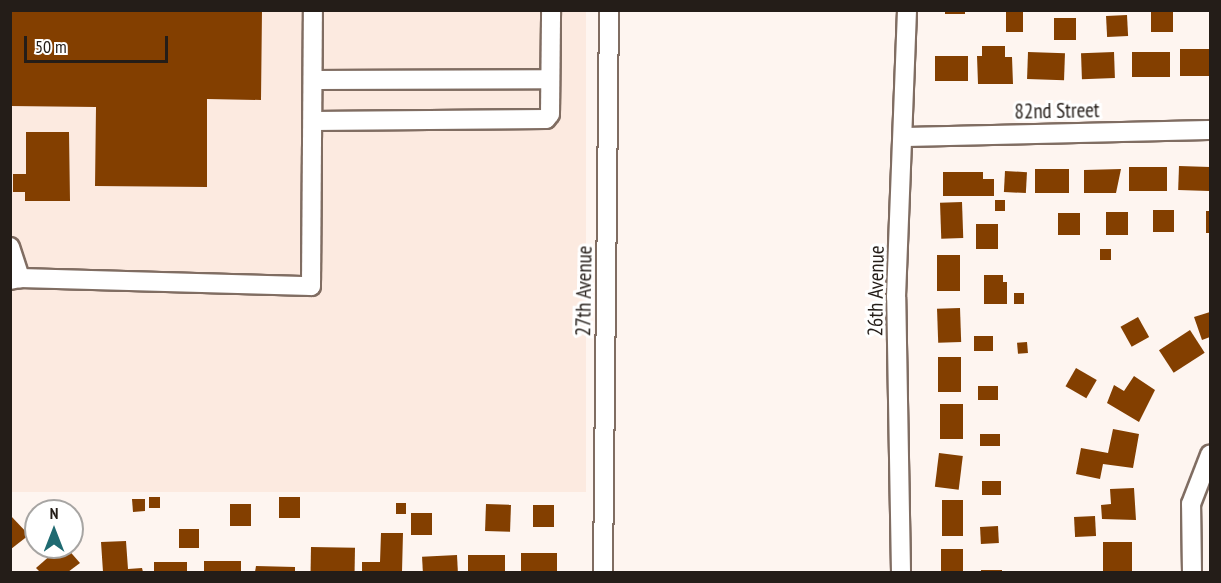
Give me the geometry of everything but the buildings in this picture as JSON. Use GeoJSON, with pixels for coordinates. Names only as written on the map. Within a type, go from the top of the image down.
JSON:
{"type":"FeatureCollection","features":[{"type":"Feature","properties":{"kind":"street"},"geometry":{"type":"LineString","coordinates":[[10,247],[15,279],[311,286],[313,10]]}},
{"type":"Feature","properties":{"kind":"street"},"geometry":{"type":"LineString","coordinates":[[313,122],[539,122],[550,114],[551,10]]}},
{"type":"Feature","properties":{"kind":"street","name":"27th Avenue"},"geometry":{"type":"LineString","coordinates":[[603,573],[609,10]]}},
{"type":"Feature","properties":{"kind":"street","name":"26th Avenue"},"geometry":{"type":"LineString","coordinates":[[901,573],[896,297],[904,137],[907,10]]}},
{"type":"Feature","properties":{"kind":"street"},"geometry":{"type":"LineString","coordinates":[[313,80],[550,79]]}},
{"type":"Feature","properties":{"kind":"street","name":"82nd Street"},"geometry":{"type":"LineString","coordinates":[[904,137],[1210,130]]}},
{"type":"Feature","properties":{"kind":"street"},"geometry":{"type":"LineString","coordinates":[[1192,573],[1191,504],[1210,455]]}},
{"type":"Feature","properties":{"kind":"shaded area"},"geometry":{"type":"Polygon","coordinates":[[[11,11],[586,11],[586,492],[11,492],[11,11]]]}}]}
